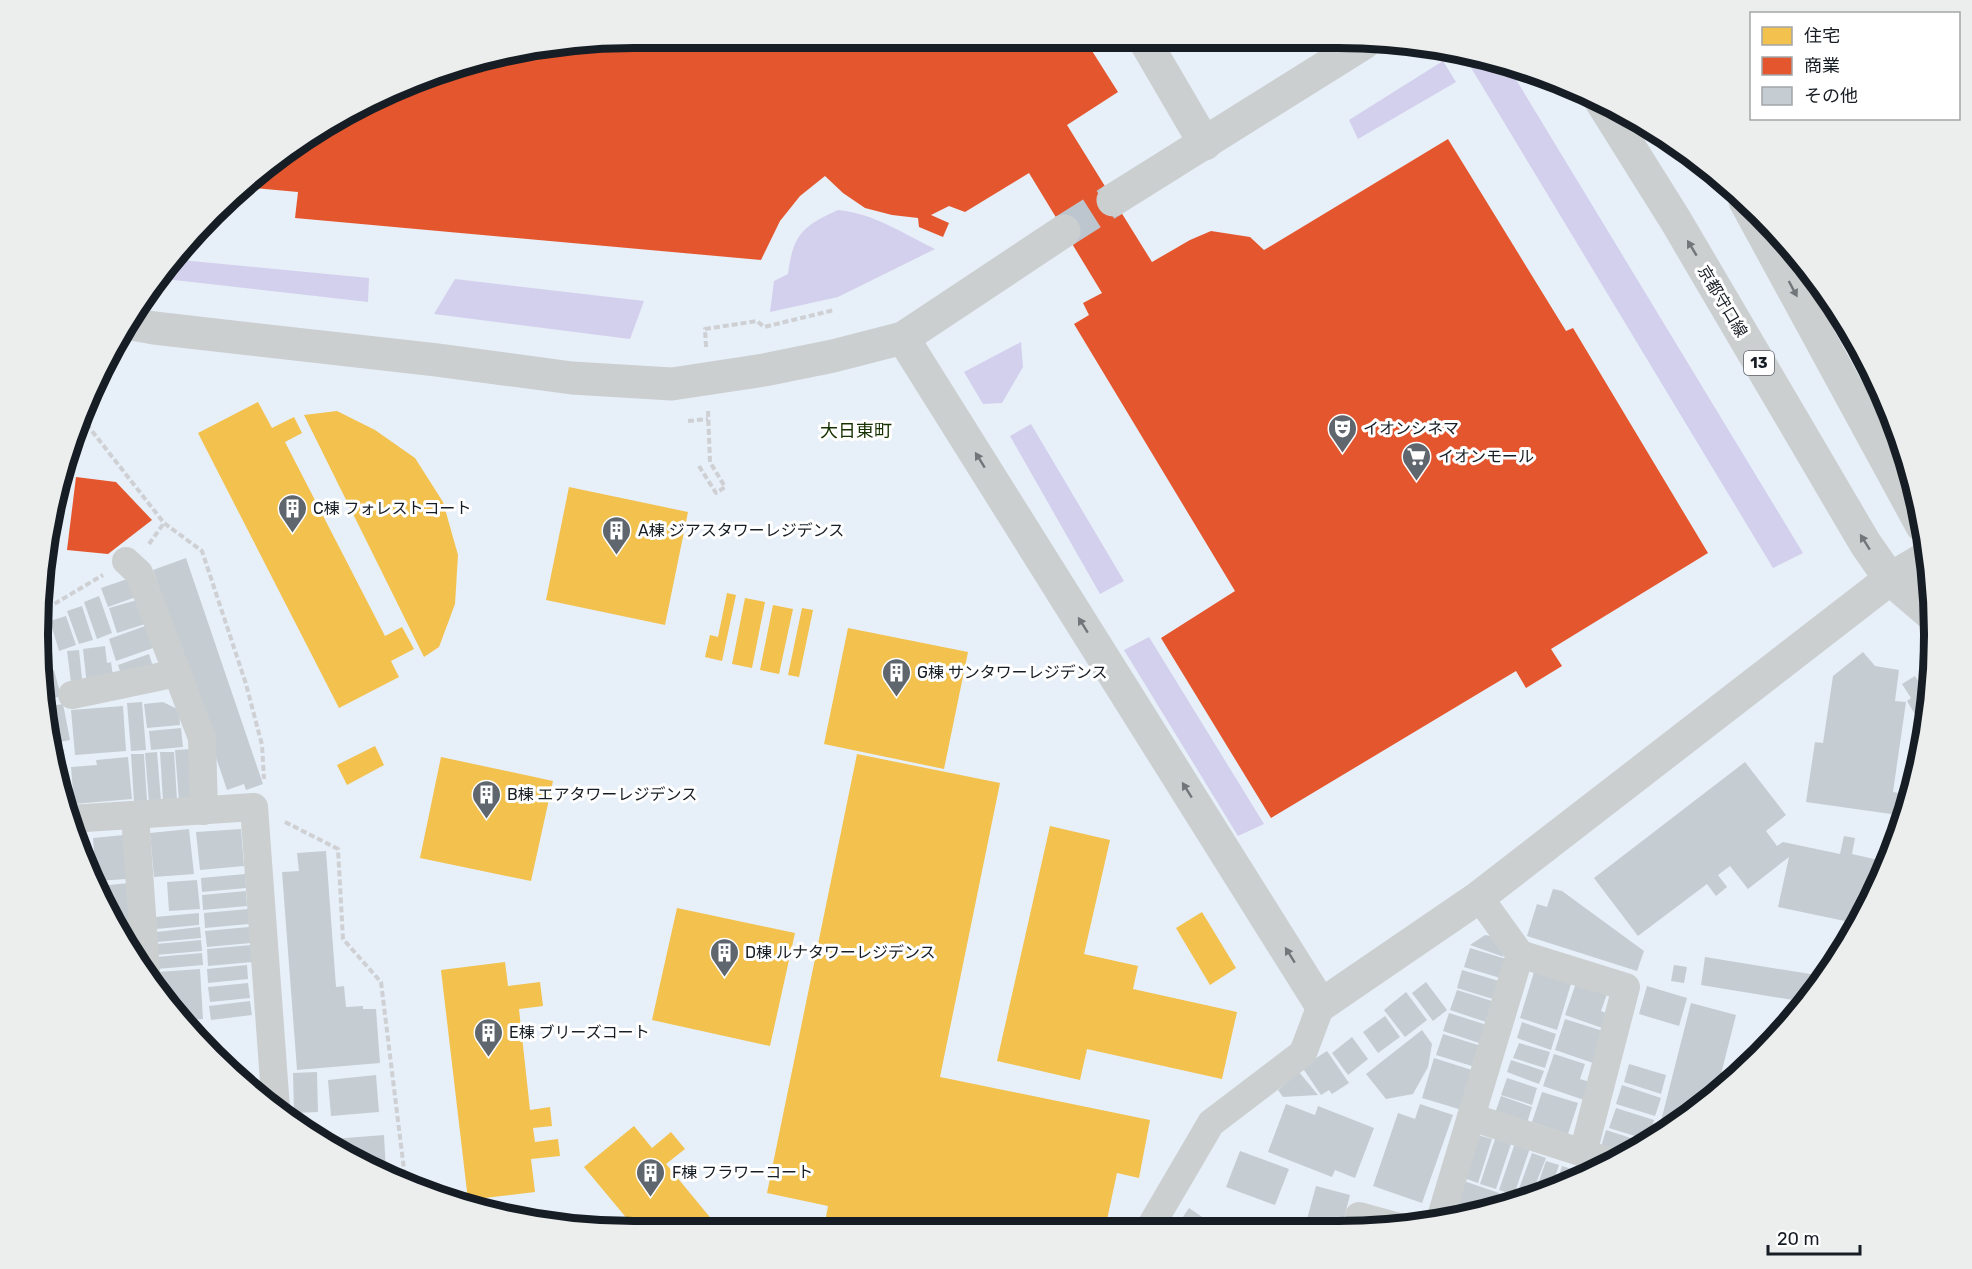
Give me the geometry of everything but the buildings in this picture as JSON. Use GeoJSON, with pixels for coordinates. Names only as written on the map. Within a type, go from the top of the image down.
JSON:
{"type":"FeatureCollection","features":[{"type":"Feature","properties":{"kind":"street"},"geometry":{"type":"LineString","coordinates":[[1150,48],[1214,139]]}},
{"type":"Feature","properties":{"kind":"street"},"geometry":{"type":"LineString","coordinates":[[1170,48],[1214,139]]}},
{"type":"Feature","properties":{"kind":"street"},"geometry":{"type":"LineString","coordinates":[[1113,200],[1214,139],[1355,48]]}},
{"type":"Feature","properties":{"kind":"street","name":"京都守口線"},"geometry":{"type":"LineString","coordinates":[[1610,115],[1676,221],[1866,543],[1890,579],[1923,608]]}},
{"type":"Feature","properties":{"kind":"street"},"geometry":{"type":"LineString","coordinates":[[137,325],[572,378],[672,384],[764,370],[833,356],[903,338],[1064,231]]}},
{"type":"Feature","properties":{"kind":"street"},"geometry":{"type":"LineString","coordinates":[[1762,231],[1886,447],[1906,491]]}},
{"type":"Feature","properties":{"kind":"street"},"geometry":{"type":"LineString","coordinates":[[903,338],[1321,1005]]}},
{"type":"Feature","properties":{"kind":"street"},"geometry":{"type":"LineString","coordinates":[[126,561],[139,573],[202,738],[204,811]]}},
{"type":"Feature","properties":{"kind":"street"},"geometry":{"type":"LineString","coordinates":[[1154,1221],[1211,1123],[1303,1053],[1321,1005],[1479,897],[1890,579],[1919,562]]}},
{"type":"Feature","properties":{"kind":"street"},"geometry":{"type":"LineString","coordinates":[[72,695],[177,673]]}},
{"type":"Feature","properties":{"kind":"street"},"geometry":{"type":"LineString","coordinates":[[78,819],[260,810],[275,1099]]}},
{"type":"Feature","properties":{"kind":"street"},"geometry":{"type":"LineString","coordinates":[[133,938],[135,815]]}},
{"type":"Feature","properties":{"kind":"street"},"geometry":{"type":"LineString","coordinates":[[1479,897],[1520,954],[1626,987],[1582,1153]]}},
{"type":"Feature","properties":{"kind":"street"},"geometry":{"type":"LineString","coordinates":[[1443,1211],[1520,954]]}},
{"type":"Feature","properties":{"kind":"street"},"geometry":{"type":"LineString","coordinates":[[1471,1117],[1601,1159]]}},
{"type":"Feature","properties":{"kind":"street"},"geometry":{"type":"LineString","coordinates":[[1359,1216],[1374,1220]]}},
{"type":"Feature","properties":{"kind":"path"},"geometry":{"type":"LineString","coordinates":[[757,321],[764,327],[834,310]]}},
{"type":"Feature","properties":{"kind":"path"},"geometry":{"type":"LineString","coordinates":[[688,421],[708,419]]}},
{"type":"Feature","properties":{"kind":"path"},"geometry":{"type":"LineString","coordinates":[[87,425],[164,523],[202,551],[246,684],[262,745],[260,810],[338,849],[343,939],[381,982],[404,1174]]}},
{"type":"Feature","properties":{"kind":"path"},"geometry":{"type":"LineString","coordinates":[[699,466],[716,494],[725,487],[710,462],[710,453]]}},
{"type":"Feature","properties":{"kind":"shaded area"},"geometry":{"type":"Polygon","coordinates":[[[1443,61],[1456,82],[1358,139],[1349,120],[1443,61]]]}},
{"type":"Feature","properties":{"kind":"shaded area"},"geometry":{"type":"Polygon","coordinates":[[[1468,63],[1513,75],[1803,553],[1773,568],[1468,63]]]}},
{"type":"Feature","properties":{"kind":"shaded area"},"geometry":{"type":"Polygon","coordinates":[[[838,210],[864,215],[935,249],[838,297],[770,312],[774,281],[788,274],[797,240],[816,221],[838,210]]]}},
{"type":"Feature","properties":{"kind":"shaded area"},"geometry":{"type":"Polygon","coordinates":[[[183,260],[369,278],[368,302],[167,279],[183,260]]]}},
{"type":"Feature","properties":{"kind":"shaded area"},"geometry":{"type":"Polygon","coordinates":[[[455,279],[644,301],[630,339],[434,314],[455,279]]]}},
{"type":"Feature","properties":{"kind":"shaded area"},"geometry":{"type":"Polygon","coordinates":[[[1021,342],[1023,367],[1002,403],[983,404],[964,372],[1021,342]]]}},
{"type":"Feature","properties":{"kind":"shaded area"},"geometry":{"type":"Polygon","coordinates":[[[1031,424],[1124,581],[1100,594],[1010,436],[1031,424]]]}},
{"type":"Feature","properties":{"kind":"shaded area"},"geometry":{"type":"Polygon","coordinates":[[[1149,637],[1264,824],[1238,836],[1124,650],[1149,637]]]}},
{"type":"Feature","properties":{"kind":"tunnel"},"geometry":{"type":"LineString","coordinates":[[1064,231],[1113,200]]}},
{"type":"Feature","properties":{"kind":"place","name":"イオンシネマ"},"geometry":{"type":"Point","coordinates":[1342,454]}},
{"type":"Feature","properties":{"kind":"place","name":"イオンモール"},"geometry":{"type":"Point","coordinates":[1417,482]}},
{"type":"Feature","properties":{"kind":"place","name":"C棟 フォレストコート"},"geometry":{"type":"Point","coordinates":[292,534]}},
{"type":"Feature","properties":{"kind":"place","name":"A棟 ジアスタワーレジデンス"},"geometry":{"type":"Point","coordinates":[617,556]}},
{"type":"Feature","properties":{"kind":"place","name":"G棟 サンタワーレジデンス"},"geometry":{"type":"Point","coordinates":[896,698]}},
{"type":"Feature","properties":{"kind":"place","name":"B棟 エアタワーレジデンス"},"geometry":{"type":"Point","coordinates":[486,820]}},
{"type":"Feature","properties":{"kind":"place","name":"D棟 ルナタワーレジデンス"},"geometry":{"type":"Point","coordinates":[724,978]}},
{"type":"Feature","properties":{"kind":"place","name":"E棟 ブリーズコート"},"geometry":{"type":"Point","coordinates":[488,1058]}},
{"type":"Feature","properties":{"kind":"place","name":"F棟 フラワーコート"},"geometry":{"type":"Point","coordinates":[651,1198]}},
{"type":"Feature","properties":{"kind":"district","name":"大日東町"},"geometry":{"type":"Point","coordinates":[856,431]}}]}
